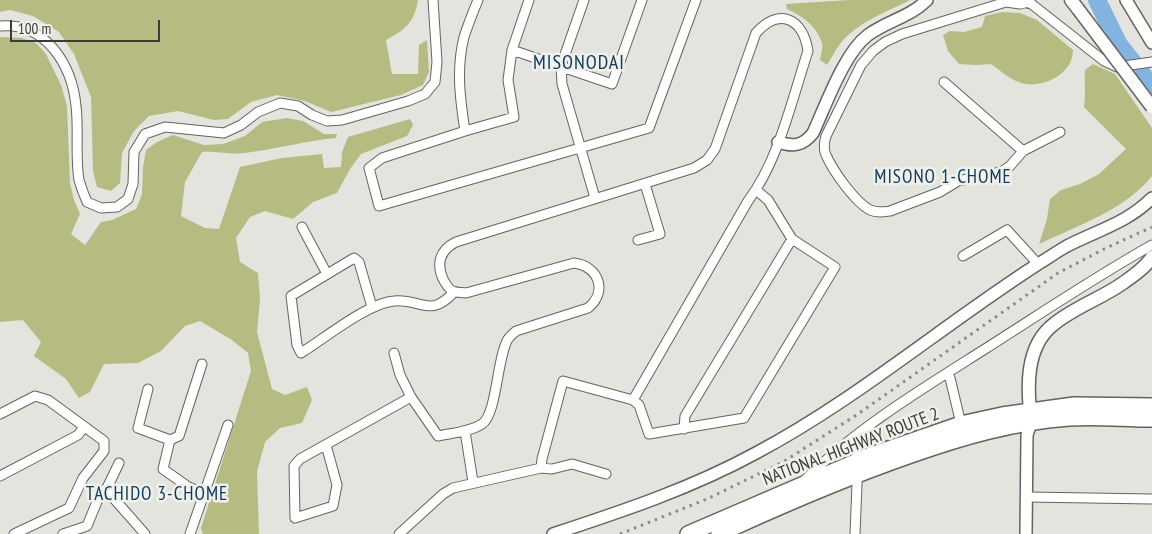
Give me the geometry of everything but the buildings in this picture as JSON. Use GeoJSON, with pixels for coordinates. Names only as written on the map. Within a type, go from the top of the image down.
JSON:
{"type":"FeatureCollection","features":[{"type":"Feature","properties":{"kind":"highway","name":"NATIONAL HIGHWAY ROUTE 2"},"geometry":{"type":"LineString","coordinates":[[688,534],[801,484],[858,466],[1004,427],[1074,405],[1152,406]]}},
{"type":"Feature","properties":{"kind":"highway","name":"NATIONAL HIGHWAY ROUTE 2"},"geometry":{"type":"LineString","coordinates":[[727,532],[858,466],[961,424],[1031,417],[1152,419]]}},
{"type":"Feature","properties":{"kind":"main road"},"geometry":{"type":"LineString","coordinates":[[1074,4],[1152,107]]}},
{"type":"Feature","properties":{"kind":"main road"},"geometry":{"type":"LineString","coordinates":[[1031,417],[1029,392],[1031,362],[1037,343],[1044,333],[1054,324],[1111,292],[1134,276],[1152,257]]}},
{"type":"Feature","properties":{"kind":"street"},"geometry":{"type":"LineString","coordinates":[[0,26],[12,25],[35,32],[50,43],[67,70],[76,105],[79,180],[87,202],[101,208],[117,207],[128,199],[133,184],[134,152],[145,134],[165,127],[224,133],[241,125],[258,112],[280,103],[298,106],[327,122],[342,120],[408,101],[425,94],[435,82],[437,62],[432,0]]}},
{"type":"Feature","properties":{"kind":"street"},"geometry":{"type":"LineString","coordinates":[[465,131],[459,98],[459,66],[464,37],[478,0]]}},
{"type":"Feature","properties":{"kind":"street"},"geometry":{"type":"LineString","coordinates":[[530,0],[512,50],[508,80],[514,117],[382,158],[369,168],[379,206],[649,128],[696,0]]}},
{"type":"Feature","properties":{"kind":"street"},"geometry":{"type":"LineString","coordinates":[[584,0],[561,66],[562,84],[595,198]]}},
{"type":"Feature","properties":{"kind":"street"},"geometry":{"type":"LineString","coordinates":[[512,50],[612,84],[642,0]]}},
{"type":"Feature","properties":{"kind":"street"},"geometry":{"type":"LineString","coordinates":[[778,142],[793,146],[802,144],[808,139],[813,133],[845,64],[855,48],[867,36],[918,9],[927,0]]}},
{"type":"Feature","properties":{"kind":"street"},"geometry":{"type":"LineString","coordinates":[[1126,0],[1151,37]]}},
{"type":"Feature","properties":{"kind":"street"},"geometry":{"type":"LineString","coordinates":[[1060,132],[1023,150],[1010,166],[1001,172],[958,180],[940,192],[890,211],[881,212],[872,211],[859,203],[825,155],[823,145],[861,65],[879,46],[902,34],[1006,2],[1020,4],[1028,1],[1104,60],[1117,67],[1152,62]]}},
{"type":"Feature","properties":{"kind":"street"},"geometry":{"type":"LineString","coordinates":[[394,353],[400,375],[411,397],[438,436],[465,431],[485,422],[490,412],[508,339],[516,331],[588,308],[595,303],[599,294],[600,284],[594,272],[583,264],[574,263],[466,292],[454,292],[448,288],[439,267],[440,256],[447,246],[694,168],[706,160],[715,149],[756,34],[762,26],[774,20],[786,19],[798,25],[806,37],[808,51],[772,160],[632,400]]}},
{"type":"Feature","properties":{"kind":"street"},"geometry":{"type":"LineString","coordinates":[[944,82],[1023,150]]}},
{"type":"Feature","properties":{"kind":"street"},"geometry":{"type":"LineString","coordinates":[[638,240],[660,234],[645,184]]}},
{"type":"Feature","properties":{"kind":"street"},"geometry":{"type":"LineString","coordinates":[[541,468],[563,381],[632,400],[639,405],[649,434],[744,418],[835,267],[792,240],[768,200],[756,190]]}},
{"type":"Feature","properties":{"kind":"street"},"geometry":{"type":"LineString","coordinates":[[553,534],[644,504],[697,482],[756,454],[806,425],[850,396],[1038,264],[1067,246],[1132,216],[1152,198]]}},
{"type":"Feature","properties":{"kind":"street"},"geometry":{"type":"LineString","coordinates":[[302,227],[328,274]]}},
{"type":"Feature","properties":{"kind":"street"},"geometry":{"type":"LineString","coordinates":[[963,256],[1007,230],[1038,264]]}},
{"type":"Feature","properties":{"kind":"street"},"geometry":{"type":"LineString","coordinates":[[684,429],[685,416],[792,240]]}},
{"type":"Feature","properties":{"kind":"street"},"geometry":{"type":"LineString","coordinates":[[801,484],[814,471],[885,414],[1152,245]]}},
{"type":"Feature","properties":{"kind":"street"},"geometry":{"type":"LineString","coordinates":[[372,307],[358,262],[354,258],[292,296],[297,345],[302,353],[372,307],[395,301],[427,307],[447,300],[454,292]]}},
{"type":"Feature","properties":{"kind":"street"},"geometry":{"type":"LineString","coordinates":[[148,390],[138,428],[170,440],[179,436],[202,364]]}},
{"type":"Feature","properties":{"kind":"street"},"geometry":{"type":"LineString","coordinates":[[947,373],[950,378],[961,424]]}},
{"type":"Feature","properties":{"kind":"street"},"geometry":{"type":"LineString","coordinates":[[0,414],[36,396],[48,400],[104,441],[104,451],[83,478],[69,508],[14,534]]}},
{"type":"Feature","properties":{"kind":"street"},"geometry":{"type":"LineString","coordinates":[[326,446],[337,485],[334,506],[294,518],[294,466],[300,459],[411,397]]}},
{"type":"Feature","properties":{"kind":"street"},"geometry":{"type":"LineString","coordinates":[[1026,534],[1027,435],[1031,417]]}},
{"type":"Feature","properties":{"kind":"street"},"geometry":{"type":"LineString","coordinates":[[190,534],[228,424]]}},
{"type":"Feature","properties":{"kind":"street"},"geometry":{"type":"LineString","coordinates":[[0,476],[78,435],[84,427]]}},
{"type":"Feature","properties":{"kind":"street"},"geometry":{"type":"LineString","coordinates":[[465,431],[473,482]]}},
{"type":"Feature","properties":{"kind":"street"},"geometry":{"type":"LineString","coordinates":[[170,440],[163,469],[188,486],[205,494]]}},
{"type":"Feature","properties":{"kind":"street"},"geometry":{"type":"LineString","coordinates":[[852,440],[856,445],[858,466],[855,534]]}},
{"type":"Feature","properties":{"kind":"street"},"geometry":{"type":"LineString","coordinates":[[63,534],[87,526],[101,492],[107,488],[120,463]]}},
{"type":"Feature","properties":{"kind":"street"},"geometry":{"type":"LineString","coordinates":[[399,534],[444,494],[453,488],[473,482],[541,468],[552,469],[572,464],[606,474]]}},
{"type":"Feature","properties":{"kind":"street"},"geometry":{"type":"LineString","coordinates":[[107,488],[109,493],[145,534]]}},
{"type":"Feature","properties":{"kind":"street"},"geometry":{"type":"LineString","coordinates":[[1027,497],[1152,500]]}},
{"type":"Feature","properties":{"kind":"green space"},"geometry":{"type":"Polygon","coordinates":[[[0,0],[418,0],[414,15],[408,25],[386,40],[392,74],[418,74],[419,45],[427,40],[429,72],[423,85],[401,95],[331,112],[305,101],[277,95],[251,102],[228,119],[214,120],[178,111],[149,116],[134,131],[122,153],[120,183],[111,191],[97,187],[93,171],[91,97],[74,54],[59,32],[33,16],[10,10],[0,12],[0,0]]]}},
{"type":"Feature","properties":{"kind":"green space"},"geometry":{"type":"Polygon","coordinates":[[[849,0],[910,0],[863,24],[847,36],[827,65],[820,60],[822,45],[817,32],[803,18],[787,9],[786,4],[849,0]]]}},
{"type":"Feature","properties":{"kind":"green space"},"geometry":{"type":"Polygon","coordinates":[[[1002,12],[1020,13],[1037,20],[1073,50],[1072,58],[1063,72],[1049,81],[1025,84],[1012,79],[991,64],[959,64],[948,51],[943,35],[950,31],[964,32],[982,27],[985,16],[1002,12]]]}},
{"type":"Feature","properties":{"kind":"green space"},"geometry":{"type":"Polygon","coordinates":[[[0,37],[22,38],[36,43],[46,54],[61,85],[67,106],[70,183],[80,214],[71,234],[85,245],[101,222],[112,220],[136,209],[142,194],[146,150],[157,142],[173,135],[204,145],[223,144],[245,136],[262,122],[287,118],[303,121],[324,134],[337,134],[336,138],[245,153],[202,152],[185,182],[181,216],[205,228],[219,229],[240,167],[282,158],[322,154],[324,168],[341,167],[342,152],[348,137],[410,119],[413,125],[407,136],[361,154],[350,169],[337,193],[313,202],[293,219],[265,211],[250,217],[236,238],[240,262],[258,273],[260,299],[257,332],[272,389],[285,395],[307,387],[312,400],[302,423],[280,428],[265,442],[257,472],[259,534],[203,534],[201,528],[251,371],[248,353],[232,340],[200,321],[185,326],[161,351],[138,363],[104,364],[90,392],[79,398],[66,379],[34,356],[41,342],[23,320],[0,322],[0,37]]]}},
{"type":"Feature","properties":{"kind":"green space"},"geometry":{"type":"Polygon","coordinates":[[[1093,64],[1115,74],[1152,128],[1152,176],[1141,188],[1114,208],[1039,244],[1047,219],[1050,199],[1061,190],[1080,184],[1099,174],[1126,149],[1084,107],[1085,70],[1093,64]]]}},
{"type":"Feature","properties":{"kind":"water"},"geometry":{"type":"Polygon","coordinates":[[[1114,34],[1122,48],[1146,73],[1152,90],[1125,57],[1114,34]]]}},
{"type":"Feature","properties":{"kind":"waterway"},"geometry":{"type":"LineString","coordinates":[[1097,0],[1119,45],[1152,86]]}},
{"type":"Feature","properties":{"kind":"railway"},"geometry":{"type":"LineString","coordinates":[[620,534],[707,499],[783,462],[858,414],[1058,273],[1152,227]]}},
{"type":"Feature","properties":{"kind":"district","name":"MISONODAI"},"geometry":{"type":"Point","coordinates":[579,63]}},
{"type":"Feature","properties":{"kind":"district","name":"MISONO 1-CHOME"},"geometry":{"type":"Point","coordinates":[943,178]}},
{"type":"Feature","properties":{"kind":"district","name":"TACHIDO 3-CHOME"},"geometry":{"type":"Point","coordinates":[157,495]}}]}
